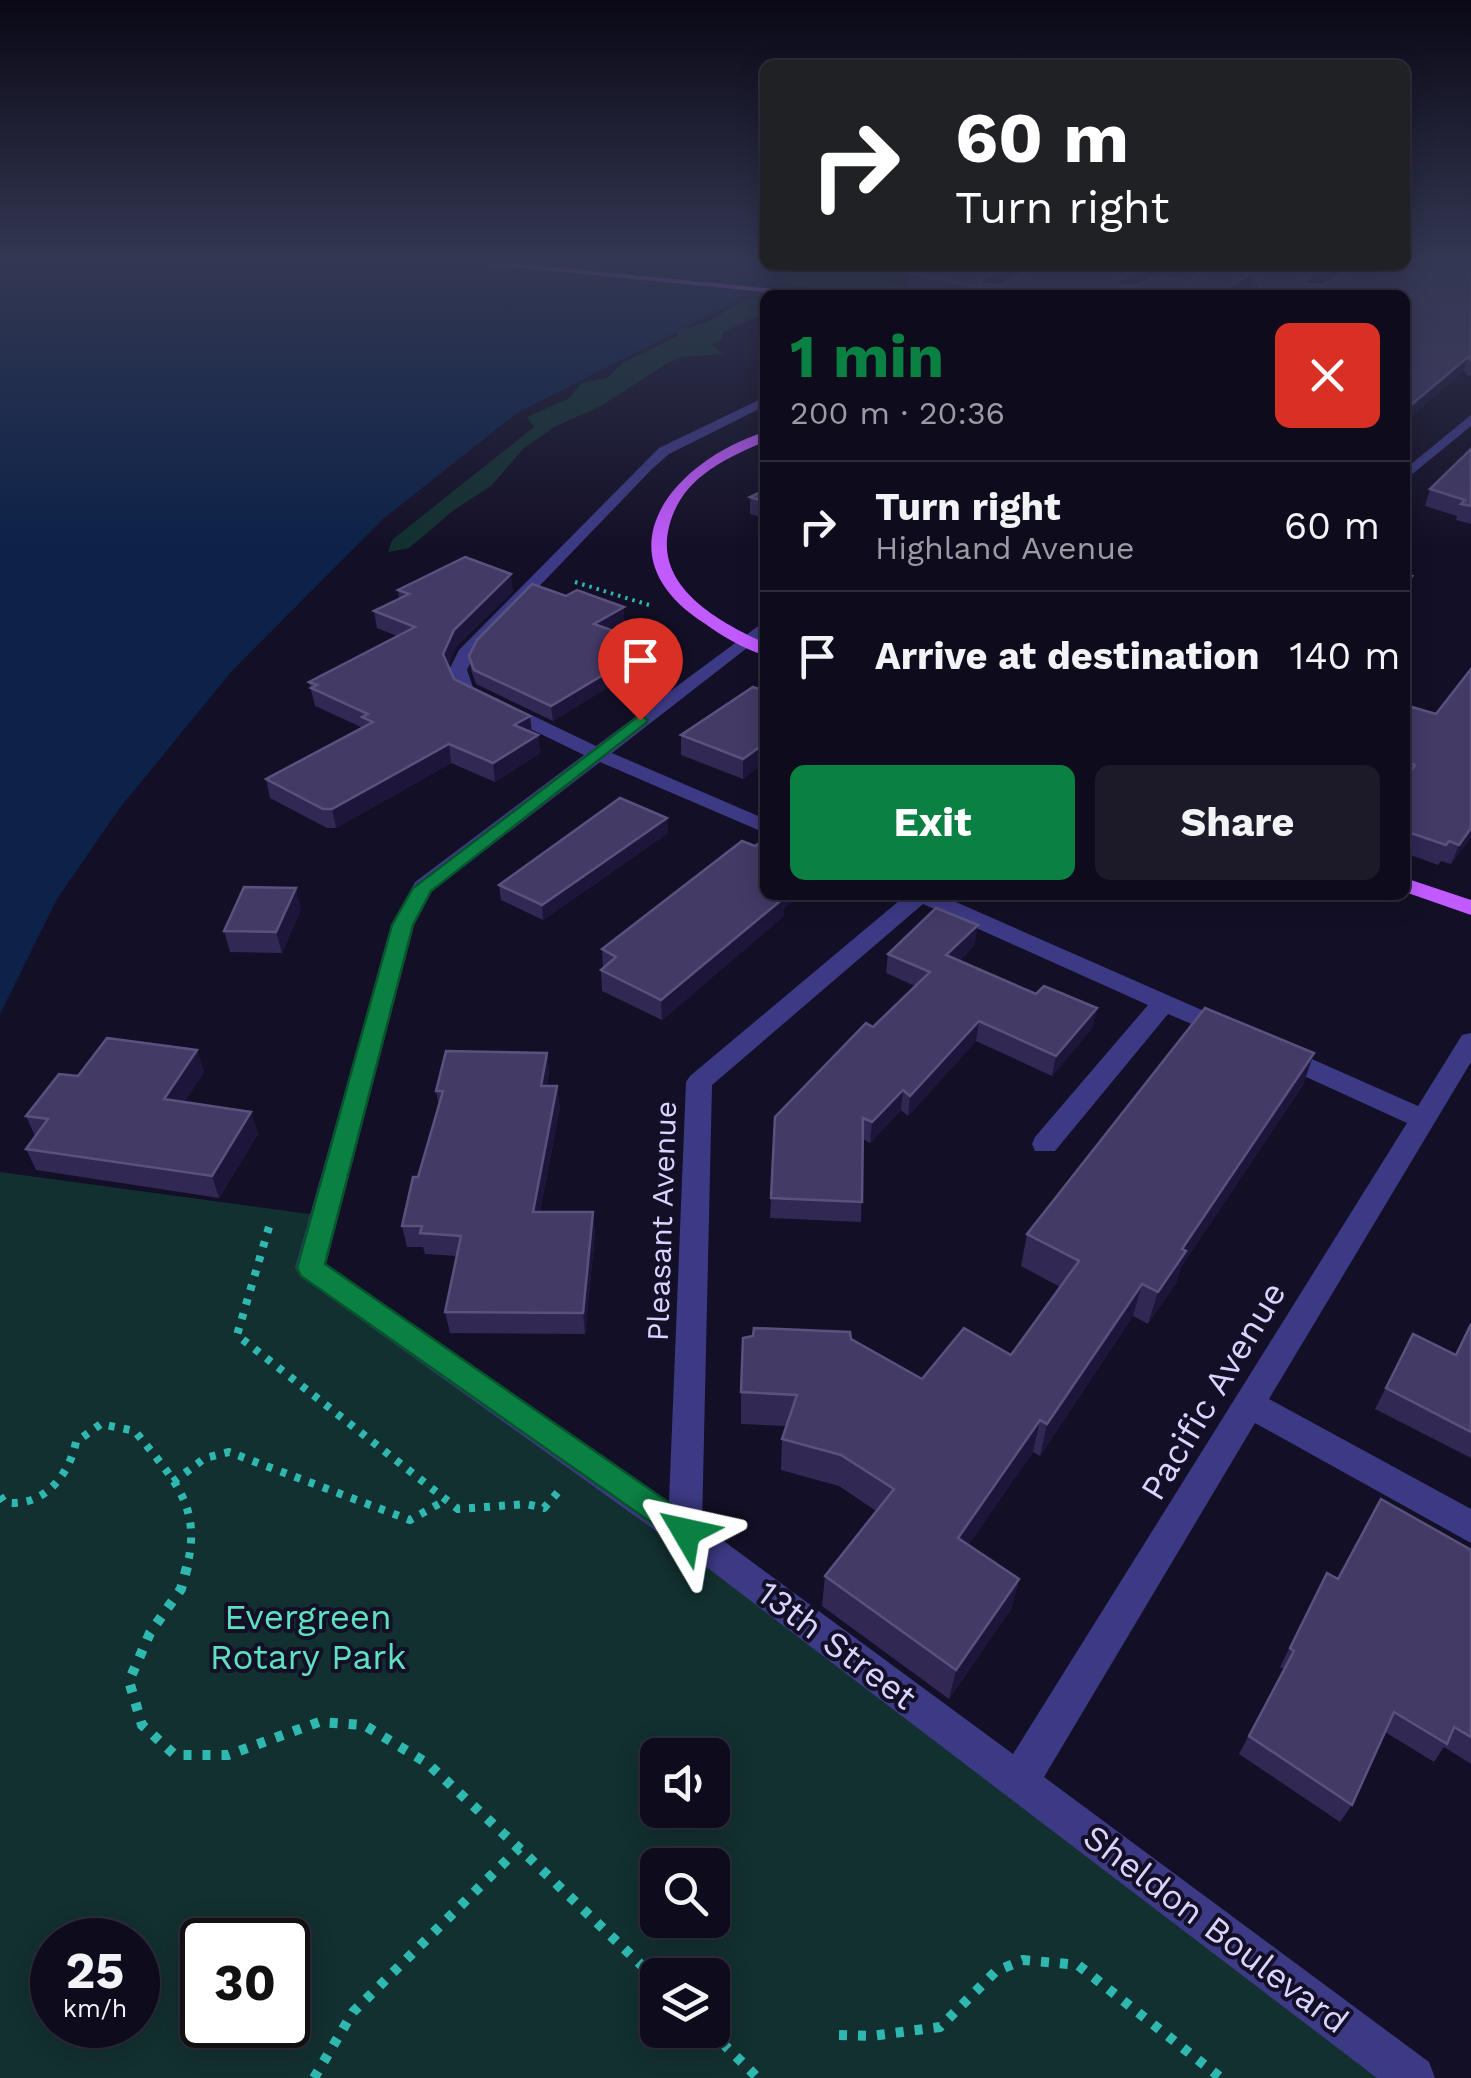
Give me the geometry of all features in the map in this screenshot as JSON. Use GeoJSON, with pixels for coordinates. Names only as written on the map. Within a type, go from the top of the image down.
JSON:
{"type":"FeatureCollection","features":[{"type":"Feature","properties":{"kind":"main road"},"geometry":{"type":"LineString","coordinates":[[754,645],[694,609],[673,586],[662,568],[657,536],[671,502],[695,474],[760,439]]}},
{"type":"Feature","properties":{"kind":"main road"},"geometry":{"type":"LineString","coordinates":[[1410,886],[1471,908]]}},
{"type":"Feature","properties":{"kind":"street"},"geometry":{"type":"LineString","coordinates":[[760,403],[664,450],[628,482],[597,522],[468,650],[458,670],[465,690],[760,825]]}},
{"type":"Feature","properties":{"kind":"street"},"geometry":{"type":"LineString","coordinates":[[1410,472],[1471,419]]}},
{"type":"Feature","properties":{"kind":"street"},"geometry":{"type":"LineString","coordinates":[[596,753],[754,645]]}},
{"type":"Feature","properties":{"kind":"street","name":"13th Street"},"geometry":{"type":"LineString","coordinates":[[596,753],[423,888],[403,925],[310,1268],[686,1532],[1019,1781]]}},
{"type":"Feature","properties":{"kind":"street","name":"Pleasant Avenue"},"geometry":{"type":"LineString","coordinates":[[686,1532],[699,1082],[915,900]]}},
{"type":"Feature","properties":{"kind":"street"},"geometry":{"type":"LineString","coordinates":[[932,900],[1424,1118]]}},
{"type":"Feature","properties":{"kind":"street"},"geometry":{"type":"LineString","coordinates":[[1045,1144],[1164,1003]]}},
{"type":"Feature","properties":{"kind":"street","name":"Pacific Avenue"},"geometry":{"type":"LineString","coordinates":[[1019,1781],[1471,1041]]}},
{"type":"Feature","properties":{"kind":"street"},"geometry":{"type":"LineString","coordinates":[[1249,1404],[1471,1527]]}},
{"type":"Feature","properties":{"kind":"street","name":"Sheldon Boulevard"},"geometry":{"type":"LineString","coordinates":[[1019,1781],[1412,2078]]}},
{"type":"Feature","properties":{"kind":"path"},"geometry":{"type":"LineString","coordinates":[[564,579],[659,608]]}},
{"type":"Feature","properties":{"kind":"path"},"geometry":{"type":"LineString","coordinates":[[270,1226],[237,1335],[458,1509],[526,1504],[544,1508]]}},
{"type":"Feature","properties":{"kind":"path"},"geometry":{"type":"LineString","coordinates":[[1,1501],[20,1505],[51,1490],[72,1461],[76,1442],[100,1424],[135,1431],[186,1497],[194,1542],[181,1589],[150,1633],[129,1681],[142,1725],[174,1755],[228,1755],[319,1722],[364,1724],[427,1763],[640,1964]]}},
{"type":"Feature","properties":{"kind":"path"},"geometry":{"type":"LineString","coordinates":[[172,1482],[205,1458],[229,1452],[410,1520],[444,1501]]}},
{"type":"Feature","properties":{"kind":"path"},"geometry":{"type":"LineString","coordinates":[[314,2078],[353,2012],[520,1848]]}},
{"type":"Feature","properties":{"kind":"path"},"geometry":{"type":"LineString","coordinates":[[839,2035],[871,2036],[940,2027],[996,1971],[1023,1960],[1078,1965],[1222,2078]]}},
{"type":"Feature","properties":{"kind":"path"},"geometry":{"type":"LineString","coordinates":[[727,2048],[758,2078]]}},
{"type":"Feature","properties":{"kind":"green space"},"geometry":{"type":"Polygon","coordinates":[[[634,357],[681,357],[601,406],[556,426],[524,448],[491,486],[454,510],[409,548],[388,552],[392,540],[534,427],[527,417],[568,399],[582,383],[607,378],[634,357]]]}},
{"type":"Feature","properties":{"kind":"green space","name":"Evergreen Rotary Park"},"geometry":{"type":"Polygon","coordinates":[[[0,1172],[325,1216],[311,1269],[1413,2078],[0,2078],[0,1172]]]}},
{"type":"Feature","properties":{"kind":"water"},"geometry":{"type":"Polygon","coordinates":[[[0,357],[627,357],[517,413],[383,519],[231,672],[119,809],[57,899],[0,1014],[0,357]]]}},
{"type":"Feature","properties":{"kind":"building"},"geometry":{"type":"Polygon","coordinates":[[[1410,357],[1471,357],[1471,360],[1468,357],[1410,406],[1410,357]]]}},
{"type":"Feature","properties":{"kind":"building"},"geometry":{"type":"Polygon","coordinates":[[[1471,449],[1471,506],[1461,504],[1465,500],[1430,489],[1471,449]]]}},
{"type":"Feature","properties":{"kind":"building"},"geometry":{"type":"Polygon","coordinates":[[[465,557],[511,574],[454,630],[443,654],[454,679],[530,716],[514,725],[538,735],[493,763],[449,744],[332,809],[323,809],[266,779],[373,722],[362,717],[368,714],[311,688],[317,685],[309,682],[415,627],[374,611],[409,594],[398,590],[465,557]]]}},
{"type":"Feature","properties":{"kind":"building"},"geometry":{"type":"Polygon","coordinates":[[[532,584],[566,596],[577,590],[624,607],[594,624],[653,645],[551,706],[474,670],[469,656],[477,640],[532,584]]]}},
{"type":"Feature","properties":{"kind":"building"},"geometry":{"type":"Polygon","coordinates":[[[1471,669],[1471,828],[1459,845],[1449,841],[1446,845],[1410,833],[1410,772],[1415,765],[1410,763],[1410,706],[1436,714],[1471,669]]]}},
{"type":"Feature","properties":{"kind":"building"},"geometry":{"type":"Polygon","coordinates":[[[753,687],[760,689],[760,747],[743,759],[681,735],[753,687]]]}},
{"type":"Feature","properties":{"kind":"building"},"geometry":{"type":"Polygon","coordinates":[[[620,798],[667,818],[542,905],[499,885],[620,798]]]}},
{"type":"Feature","properties":{"kind":"building"},"geometry":{"type":"Polygon","coordinates":[[[742,841],[755,846],[760,842],[760,900],[781,900],[661,1000],[601,970],[616,957],[602,949],[742,841]]]}},
{"type":"Feature","properties":{"kind":"building"},"geometry":{"type":"Polygon","coordinates":[[[244,887],[296,888],[276,932],[224,931],[244,887]]]}},
{"type":"Feature","properties":{"kind":"building"},"geometry":{"type":"Polygon","coordinates":[[[936,908],[978,925],[946,955],[1036,994],[1044,986],[1097,1008],[1056,1056],[979,1021],[910,1096],[903,1090],[872,1122],[863,1118],[862,1202],[771,1198],[775,1117],[866,1023],[873,1027],[930,972],[888,954],[936,908]]]}},
{"type":"Feature","properties":{"kind":"building"},"geometry":{"type":"Polygon","coordinates":[[[1205,1008],[1314,1053],[1182,1249],[1186,1251],[1158,1292],[1142,1284],[1047,1424],[1040,1420],[958,1538],[1019,1579],[956,1670],[825,1576],[894,1489],[841,1455],[782,1439],[797,1395],[741,1392],[743,1338],[753,1336],[754,1328],[850,1332],[851,1339],[922,1379],[964,1328],[1011,1355],[1079,1261],[1027,1234],[1205,1008]]]}},
{"type":"Feature","properties":{"kind":"building"},"geometry":{"type":"Polygon","coordinates":[[[107,1038],[197,1050],[164,1099],[251,1112],[212,1176],[26,1149],[48,1119],[26,1116],[59,1074],[78,1076],[107,1038]]]}},
{"type":"Feature","properties":{"kind":"building"},"geometry":{"type":"Polygon","coordinates":[[[446,1051],[547,1053],[541,1086],[557,1086],[533,1212],[593,1212],[583,1313],[445,1312],[461,1236],[420,1233],[422,1226],[402,1226],[413,1177],[418,1177],[443,1091],[436,1091],[446,1051]]]}},
{"type":"Feature","properties":{"kind":"building"},"geometry":{"type":"Polygon","coordinates":[[[1471,1324],[1471,1432],[1386,1388],[1413,1334],[1456,1355],[1471,1324]]]}},
{"type":"Feature","properties":{"kind":"building"},"geometry":{"type":"Polygon","coordinates":[[[1381,1499],[1471,1550],[1471,1737],[1454,1727],[1447,1744],[1394,1712],[1352,1805],[1249,1736],[1294,1651],[1290,1648],[1327,1573],[1338,1579],[1381,1499]]]}},
{"type":"Feature","properties":{"kind":"route"},"geometry":{"type":"LineString","coordinates":[[640,720],[423,888],[403,925],[310,1268],[686,1532]]}}]}
